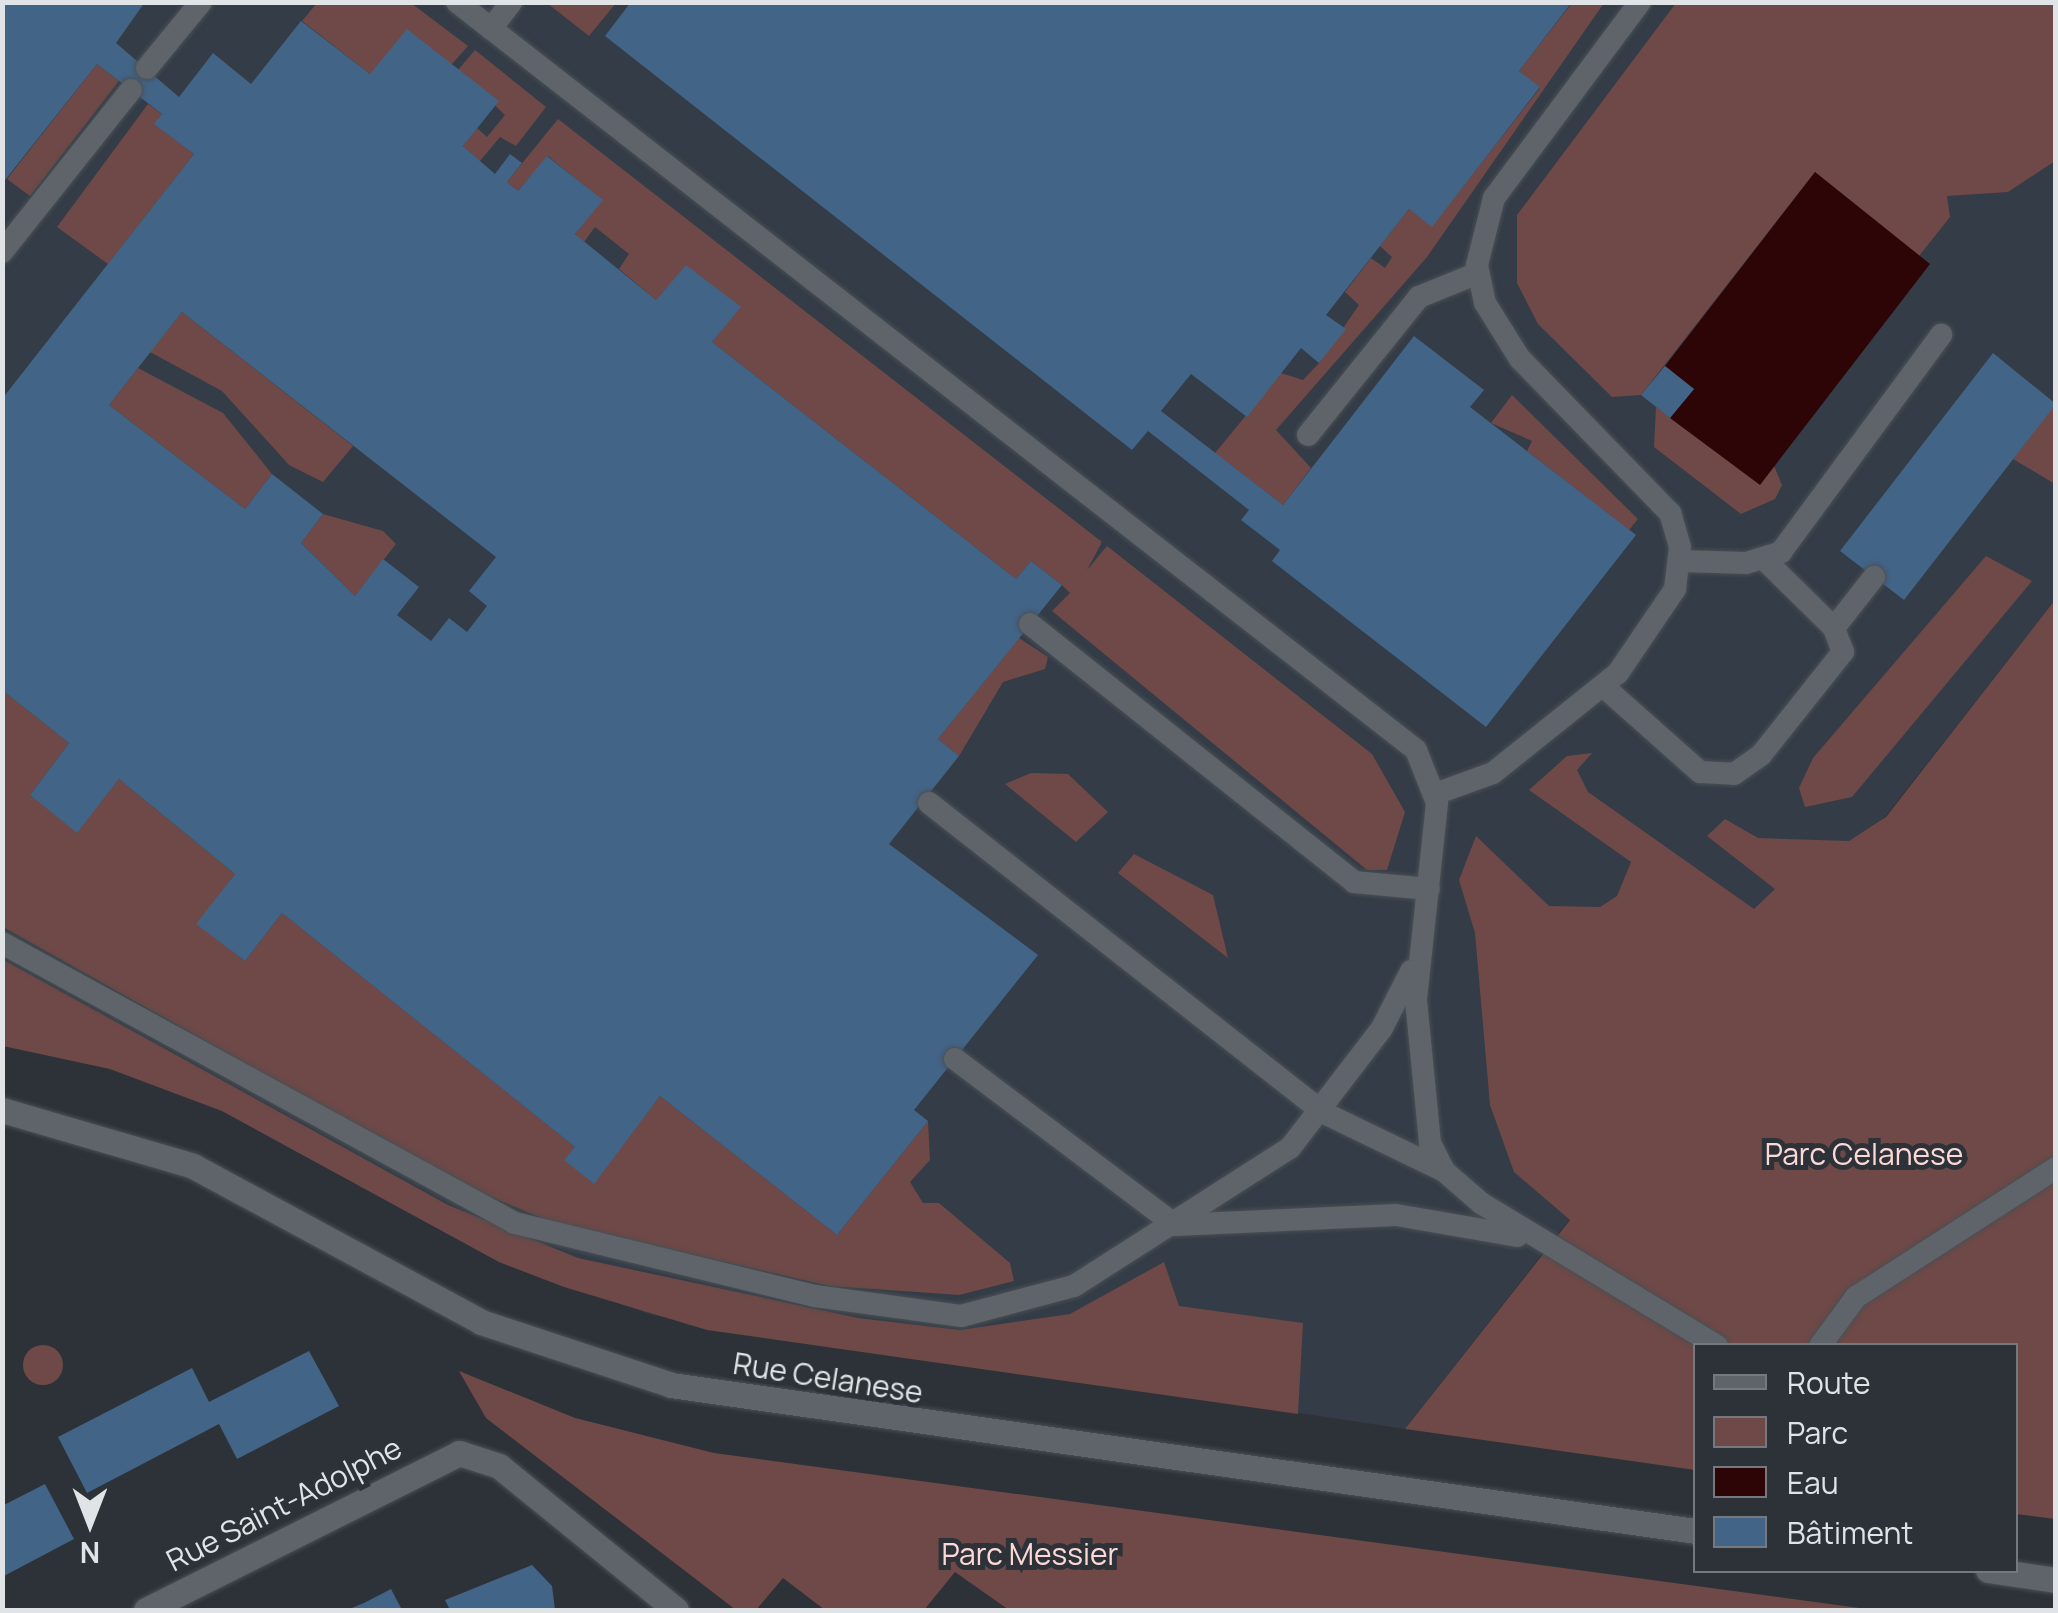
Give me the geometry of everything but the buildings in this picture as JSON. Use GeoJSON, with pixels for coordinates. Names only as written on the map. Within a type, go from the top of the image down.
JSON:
{"type":"FeatureCollection","features":[{"type":"Feature","properties":{"kind":"street","name":"Rue Celanese"},"geometry":{"type":"LineString","coordinates":[[2,1110],[194,1166],[467,1315],[671,1385],[1693,1531]]}},
{"type":"Feature","properties":{"kind":"street","name":"Rue Saint-Adolphe"},"geometry":{"type":"LineString","coordinates":[[146,1610],[451,1456],[488,1459],[676,1610]]}},
{"type":"Feature","properties":{"kind":"street"},"geometry":{"type":"LineString","coordinates":[[2008,1573],[2056,1580]]}},
{"type":"Feature","properties":{"kind":"lane"},"geometry":{"type":"LineString","coordinates":[[146,68],[201,2]]}},
{"type":"Feature","properties":{"kind":"lane"},"geometry":{"type":"LineString","coordinates":[[2,943],[478,1205],[598,1249],[868,1306],[961,1316],[1033,1304],[1175,1225],[1290,1148],[1324,1112],[1405,990],[1422,935],[1435,794],[1416,750],[1360,699],[456,2]]}},
{"type":"Feature","properties":{"kind":"lane"},"geometry":{"type":"LineString","coordinates":[[491,29],[511,2]]}},
{"type":"Feature","properties":{"kind":"lane"},"geometry":{"type":"LineString","coordinates":[[1435,794],[1492,773],[1603,686],[1651,636],[1680,561],[1670,513],[1520,359],[1478,273],[1494,198],[1640,2]]}},
{"type":"Feature","properties":{"kind":"lane"},"geometry":{"type":"LineString","coordinates":[[2,252],[130,90]]}},
{"type":"Feature","properties":{"kind":"lane"},"geometry":{"type":"LineString","coordinates":[[1308,436],[1419,297],[1478,273]]}},
{"type":"Feature","properties":{"kind":"lane"},"geometry":{"type":"LineString","coordinates":[[1680,561],[1766,560],[1794,539],[1941,335]]}},
{"type":"Feature","properties":{"kind":"lane"},"geometry":{"type":"LineString","coordinates":[[1603,686],[1700,772],[1734,774],[1840,663],[1834,628],[1766,560]]}},
{"type":"Feature","properties":{"kind":"lane"},"geometry":{"type":"LineString","coordinates":[[1834,628],[1874,577]]}},
{"type":"Feature","properties":{"kind":"lane"},"geometry":{"type":"LineString","coordinates":[[1030,624],[1354,882],[1429,889]]}},
{"type":"Feature","properties":{"kind":"lane"},"geometry":{"type":"LineString","coordinates":[[929,803],[1324,1112],[1444,1171],[1548,1248],[1713,1343]]}},
{"type":"Feature","properties":{"kind":"lane"},"geometry":{"type":"LineString","coordinates":[[1422,935],[1424,1109],[1444,1171]]}},
{"type":"Feature","properties":{"kind":"lane"},"geometry":{"type":"LineString","coordinates":[[955,1059],[1175,1225],[1447,1218],[1548,1248]]}},
{"type":"Feature","properties":{"kind":"lane"},"geometry":{"type":"LineString","coordinates":[[1822,1343],[1856,1297],[2056,1168]]}},
{"type":"Feature","properties":{"kind":"shaded area"},"geometry":{"type":"Polygon","coordinates":[[[2,3],[2055,3],[2055,600],[1405,1429],[652,1315],[499,1262],[222,1111],[110,1069],[3,1046],[2,3]]]}},
{"type":"Feature","properties":{"kind":"green space"},"geometry":{"type":"Polygon","coordinates":[[[317,3],[411,3],[468,46],[452,64],[370,74],[302,21],[317,3]]]}},
{"type":"Feature","properties":{"kind":"green space"},"geometry":{"type":"Polygon","coordinates":[[[547,3],[616,3],[589,36],[547,3]]]}},
{"type":"Feature","properties":{"kind":"green space"},"geometry":{"type":"Polygon","coordinates":[[[1572,3],[1604,3],[1427,257],[1276,430],[1311,468],[1283,505],[1215,453],[1281,373],[1303,380],[1319,363],[1359,305],[1345,292],[1371,258],[1385,268],[1392,257],[1380,246],[1409,209],[1432,226],[1540,88],[1519,71],[1572,3]]]}},
{"type":"Feature","properties":{"kind":"green space"},"geometry":{"type":"Polygon","coordinates":[[[1676,3],[2055,3],[2055,161],[2008,192],[1947,196],[1950,217],[1919,256],[1815,172],[1641,395],[1612,397],[1538,324],[1517,283],[1517,215],[1676,3]]]}},
{"type":"Feature","properties":{"kind":"green space"},"geometry":{"type":"Polygon","coordinates":[[[475,50],[546,107],[516,146],[500,137],[480,161],[463,146],[477,128],[487,137],[505,115],[458,70],[475,50]]]}},
{"type":"Feature","properties":{"kind":"green space"},"geometry":{"type":"Polygon","coordinates":[[[97,64],[119,81],[30,196],[7,179],[97,64]]]}},
{"type":"Feature","properties":{"kind":"green space"},"geometry":{"type":"Polygon","coordinates":[[[148,104],[162,114],[155,124],[194,154],[108,264],[57,227],[148,104]]]}},
{"type":"Feature","properties":{"kind":"green space"},"geometry":{"type":"Polygon","coordinates":[[[558,119],[1102,542],[1087,570],[1107,546],[1372,754],[1405,812],[1387,870],[1367,870],[1052,611],[1070,593],[1062,585],[1031,561],[1016,579],[712,342],[740,307],[686,266],[656,300],[619,269],[629,254],[595,227],[584,242],[575,234],[602,200],[548,156],[518,191],[507,182],[558,119]]]}},
{"type":"Feature","properties":{"kind":"green space"},"geometry":{"type":"Polygon","coordinates":[[[182,312],[353,446],[323,482],[289,465],[222,391],[150,352],[182,312]]]}},
{"type":"Feature","properties":{"kind":"green space"},"geometry":{"type":"Polygon","coordinates":[[[138,368],[223,413],[272,474],[245,509],[109,405],[138,368]]]}},
{"type":"Feature","properties":{"kind":"green space"},"geometry":{"type":"Polygon","coordinates":[[[1512,395],[1638,519],[1629,530],[1527,451],[1532,441],[1491,423],[1512,395]]]}},
{"type":"Feature","properties":{"kind":"green space"},"geometry":{"type":"Polygon","coordinates":[[[2055,404],[2055,484],[2013,459],[2055,404]]]}},
{"type":"Feature","properties":{"kind":"green space"},"geometry":{"type":"Polygon","coordinates":[[[1656,407],[1760,484],[1774,466],[1782,485],[1775,499],[1741,514],[1654,447],[1656,407]]]}},
{"type":"Feature","properties":{"kind":"green space"},"geometry":{"type":"Polygon","coordinates":[[[323,514],[383,531],[396,544],[355,596],[301,543],[323,514]]]}},
{"type":"Feature","properties":{"kind":"green space"},"geometry":{"type":"Polygon","coordinates":[[[1986,556],[2032,581],[1852,797],[1805,807],[1799,788],[1813,758],[1986,556]]]}},
{"type":"Feature","properties":{"kind":"green space","name":"Parc Celanese"},"geometry":{"type":"Polygon","coordinates":[[[2055,600],[2055,1519],[2018,1514],[2018,1343],[1693,1343],[1693,1470],[1405,1429],[1570,1220],[1514,1172],[1490,1105],[1475,933],[1459,880],[1476,836],[1549,906],[1600,907],[1617,896],[1631,862],[1529,790],[1567,756],[1592,753],[1577,770],[1588,792],[1754,909],[1775,889],[1707,836],[1725,819],[1758,838],[1849,841],[1886,817],[2055,600]]]}},
{"type":"Feature","properties":{"kind":"green space"},"geometry":{"type":"Polygon","coordinates":[[[1019,638],[1048,657],[1045,669],[1003,682],[959,756],[938,739],[1019,638]]]}},
{"type":"Feature","properties":{"kind":"green space"},"geometry":{"type":"Polygon","coordinates":[[[2,690],[69,743],[30,795],[77,832],[119,779],[235,874],[197,924],[245,961],[282,913],[575,1147],[565,1160],[593,1183],[660,1096],[837,1235],[928,1121],[930,1160],[910,1182],[923,1203],[939,1203],[1010,1263],[1014,1281],[959,1295],[830,1286],[554,1223],[460,1184],[3,927],[2,690]]]}},
{"type":"Feature","properties":{"kind":"green space"},"geometry":{"type":"Polygon","coordinates":[[[1031,773],[1068,774],[1108,812],[1076,842],[1005,784],[1031,773]]]}},
{"type":"Feature","properties":{"kind":"green space"},"geometry":{"type":"Polygon","coordinates":[[[1134,854],[1213,895],[1228,958],[1118,873],[1134,854]]]}},
{"type":"Feature","properties":{"kind":"green space"},"geometry":{"type":"Polygon","coordinates":[[[2,959],[448,1205],[578,1258],[858,1318],[960,1330],[1070,1314],[1164,1262],[1179,1306],[1303,1323],[1298,1414],[707,1330],[564,1287],[499,1262],[222,1111],[110,1069],[3,1046],[2,959]]]}},
{"type":"Feature","properties":{"kind":"green space"},"geometry":{"type":"Polygon","coordinates":[[[43,1345],[57,1351],[63,1365],[57,1379],[43,1385],[29,1379],[23,1365],[29,1351],[43,1345]]]}},
{"type":"Feature","properties":{"kind":"green space","name":"Parc Messier"},"geometry":{"type":"Polygon","coordinates":[[[459,1371],[575,1418],[714,1453],[1874,1610],[1009,1610],[955,1572],[924,1610],[825,1610],[783,1578],[756,1610],[736,1610],[486,1418],[459,1371]]]}},
{"type":"Feature","properties":{"kind":"water"},"geometry":{"type":"Polygon","coordinates":[[[1815,172],[1930,264],[1760,485],[1670,418],[1694,389],[1665,366],[1815,172]]]}}]}
